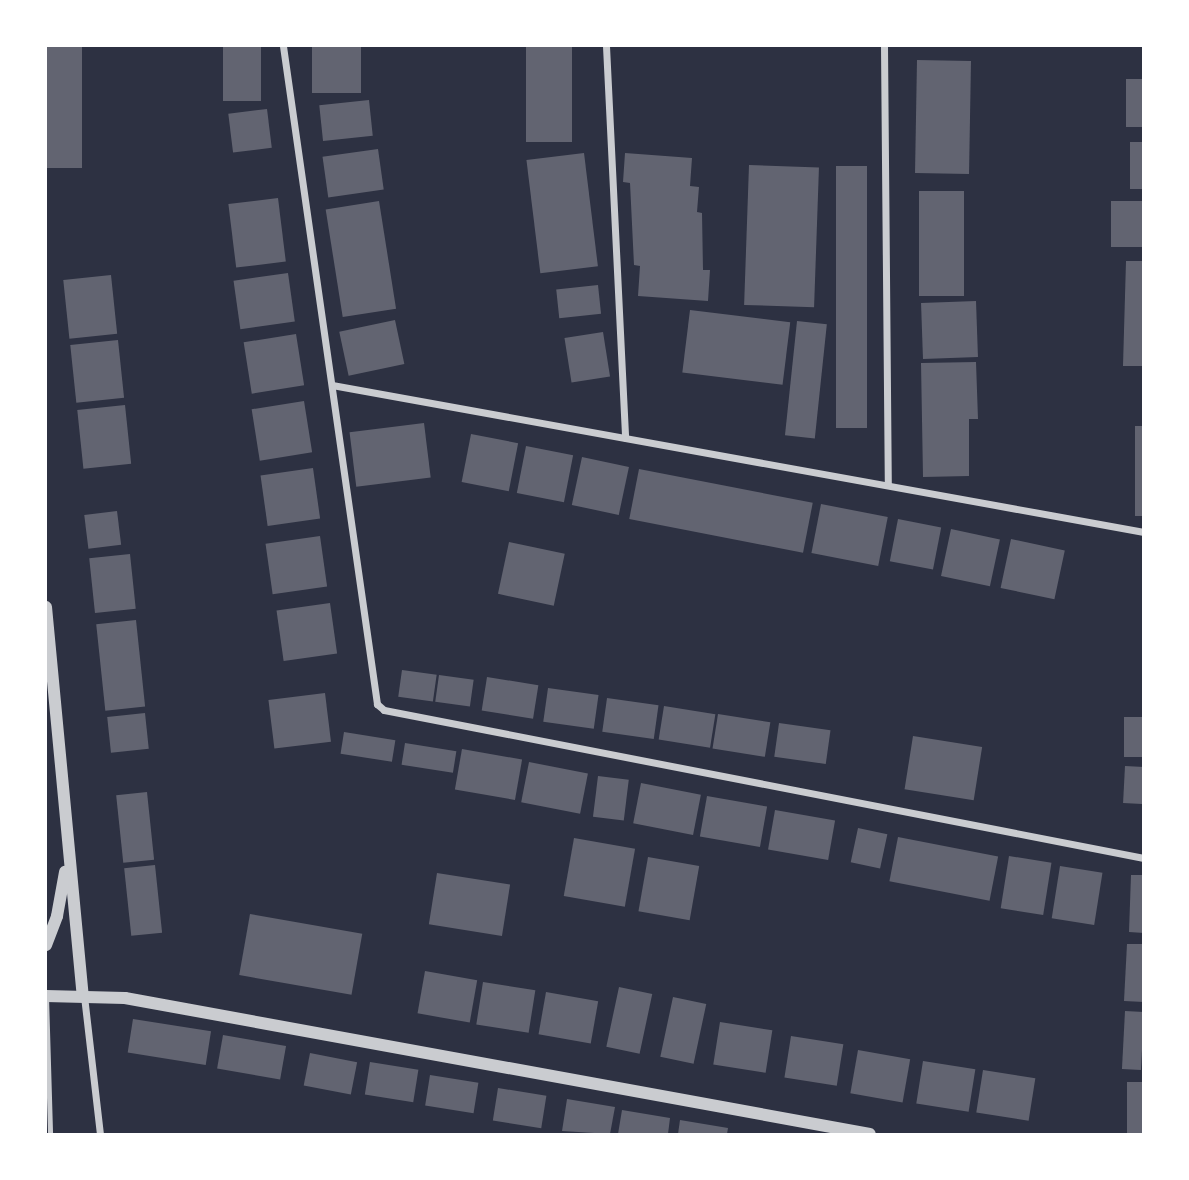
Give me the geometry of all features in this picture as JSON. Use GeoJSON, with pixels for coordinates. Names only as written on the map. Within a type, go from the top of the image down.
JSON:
{"type":"FeatureCollection","features":[{"type":"Feature","properties":{"kind":"street"},"geometry":{"type":"LineString","coordinates":[[283,46],[377,704],[384,710],[1143,858]]}},
{"type":"Feature","properties":{"kind":"street"},"geometry":{"type":"LineString","coordinates":[[606,46],[625,438]]}},
{"type":"Feature","properties":{"kind":"street"},"geometry":{"type":"LineString","coordinates":[[884,46],[888,485]]}},
{"type":"Feature","properties":{"kind":"street"},"geometry":{"type":"LineString","coordinates":[[332,385],[1143,532]]}},
{"type":"Feature","properties":{"kind":"street"},"geometry":{"type":"LineString","coordinates":[[46,607],[67,845],[100,1135]]}},
{"type":"Feature","properties":{"kind":"street"},"geometry":{"type":"LineString","coordinates":[[46,945],[62,893],[67,845]]}},
{"type":"Feature","properties":{"kind":"street"},"geometry":{"type":"LineString","coordinates":[[46,996],[125,998],[870,1135]]}},
{"type":"Feature","properties":{"kind":"lane"},"geometry":{"type":"LineString","coordinates":[[46,996],[50,1135]]}},
{"type":"Feature","properties":{"kind":"building"},"geometry":{"type":"Polygon","coordinates":[[[46,46],[82,46],[82,168],[46,168],[46,46]]]}},
{"type":"Feature","properties":{"kind":"building"},"geometry":{"type":"Polygon","coordinates":[[[223,46],[261,46],[261,101],[223,101],[223,46]]]}},
{"type":"Feature","properties":{"kind":"building"},"geometry":{"type":"Polygon","coordinates":[[[312,46],[361,46],[361,93],[312,93],[312,46]]]}},
{"type":"Feature","properties":{"kind":"building"},"geometry":{"type":"Polygon","coordinates":[[[526,46],[572,46],[572,142],[526,142],[526,46]]]}},
{"type":"Feature","properties":{"kind":"building"},"geometry":{"type":"Polygon","coordinates":[[[917,60],[971,61],[969,174],[915,173],[917,60]]]}},
{"type":"Feature","properties":{"kind":"building"},"geometry":{"type":"Polygon","coordinates":[[[1126,79],[1144,79],[1144,127],[1126,127],[1126,79]]]}},
{"type":"Feature","properties":{"kind":"building"},"geometry":{"type":"Polygon","coordinates":[[[369,100],[373,136],[323,141],[319,105],[369,100]]]}},
{"type":"Feature","properties":{"kind":"building"},"geometry":{"type":"Polygon","coordinates":[[[267,109],[272,148],[233,152],[228,114],[267,109]]]}},
{"type":"Feature","properties":{"kind":"building"},"geometry":{"type":"Polygon","coordinates":[[[1130,142],[1144,142],[1144,189],[1130,189],[1130,142]]]}},
{"type":"Feature","properties":{"kind":"building"},"geometry":{"type":"Polygon","coordinates":[[[378,149],[384,190],[328,197],[323,157],[378,149]]]}},
{"type":"Feature","properties":{"kind":"building"},"geometry":{"type":"Polygon","coordinates":[[[584,153],[598,266],[540,273],[526,160],[584,153]]]}},
{"type":"Feature","properties":{"kind":"building"},"geometry":{"type":"Polygon","coordinates":[[[625,153],[692,158],[690,186],[699,187],[697,212],[702,213],[703,270],[710,270],[708,301],[638,296],[640,266],[634,265],[630,183],[623,182],[625,153]]]}},
{"type":"Feature","properties":{"kind":"building"},"geometry":{"type":"Polygon","coordinates":[[[749,165],[819,167],[814,307],[744,305],[749,165]]]}},
{"type":"Feature","properties":{"kind":"building"},"geometry":{"type":"Polygon","coordinates":[[[836,166],[867,166],[867,428],[836,428],[836,166]]]}},
{"type":"Feature","properties":{"kind":"building"},"geometry":{"type":"Polygon","coordinates":[[[919,191],[964,191],[964,296],[919,296],[919,191]]]}},
{"type":"Feature","properties":{"kind":"building"},"geometry":{"type":"Polygon","coordinates":[[[278,198],[286,262],[236,268],[228,204],[278,198]]]}},
{"type":"Feature","properties":{"kind":"building"},"geometry":{"type":"Polygon","coordinates":[[[379,201],[396,309],[343,317],[326,209],[379,201]]]}},
{"type":"Feature","properties":{"kind":"building"},"geometry":{"type":"Polygon","coordinates":[[[1111,201],[1144,201],[1144,247],[1111,247],[1111,201]]]}},
{"type":"Feature","properties":{"kind":"building"},"geometry":{"type":"Polygon","coordinates":[[[1126,261],[1144,261],[1144,366],[1123,366],[1126,261]]]}},
{"type":"Feature","properties":{"kind":"building"},"geometry":{"type":"Polygon","coordinates":[[[288,273],[295,322],[240,329],[234,281],[288,273]]]}},
{"type":"Feature","properties":{"kind":"building"},"geometry":{"type":"Polygon","coordinates":[[[111,275],[117,334],[69,339],[63,280],[111,275]]]}},
{"type":"Feature","properties":{"kind":"building"},"geometry":{"type":"Polygon","coordinates":[[[598,285],[601,314],[559,318],[556,289],[598,285]]]}},
{"type":"Feature","properties":{"kind":"building"},"geometry":{"type":"Polygon","coordinates":[[[976,301],[978,357],[923,359],[921,303],[976,301]]]}},
{"type":"Feature","properties":{"kind":"building"},"geometry":{"type":"Polygon","coordinates":[[[690,310],[790,322],[783,385],[682,373],[690,310]]]}},
{"type":"Feature","properties":{"kind":"building"},"geometry":{"type":"Polygon","coordinates":[[[395,320],[404,364],[349,376],[339,332],[395,320]]]}},
{"type":"Feature","properties":{"kind":"building"},"geometry":{"type":"Polygon","coordinates":[[[797,321],[827,324],[815,439],[785,435],[797,321]]]}},
{"type":"Feature","properties":{"kind":"building"},"geometry":{"type":"Polygon","coordinates":[[[603,332],[610,376],[572,383],[564,338],[603,332]]]}},
{"type":"Feature","properties":{"kind":"building"},"geometry":{"type":"Polygon","coordinates":[[[296,334],[304,385],[252,394],[244,342],[296,334]]]}},
{"type":"Feature","properties":{"kind":"building"},"geometry":{"type":"Polygon","coordinates":[[[118,340],[124,398],[76,403],[70,345],[118,340]]]}},
{"type":"Feature","properties":{"kind":"building"},"geometry":{"type":"Polygon","coordinates":[[[976,362],[978,419],[969,419],[969,476],[923,477],[921,363],[976,362]]]}},
{"type":"Feature","properties":{"kind":"building"},"geometry":{"type":"Polygon","coordinates":[[[304,401],[312,452],[260,461],[252,409],[304,401]]]}},
{"type":"Feature","properties":{"kind":"building"},"geometry":{"type":"Polygon","coordinates":[[[125,405],[131,464],[83,469],[77,410],[125,405]]]}},
{"type":"Feature","properties":{"kind":"building"},"geometry":{"type":"Polygon","coordinates":[[[424,423],[431,478],[356,487],[350,432],[424,423]]]}},
{"type":"Feature","properties":{"kind":"building"},"geometry":{"type":"Polygon","coordinates":[[[1135,426],[1144,426],[1144,516],[1135,516],[1135,426]]]}},
{"type":"Feature","properties":{"kind":"building"},"geometry":{"type":"Polygon","coordinates":[[[471,434],[518,443],[509,491],[462,482],[471,434]]]}},
{"type":"Feature","properties":{"kind":"building"},"geometry":{"type":"Polygon","coordinates":[[[526,446],[573,455],[564,502],[517,493],[526,446]]]}},
{"type":"Feature","properties":{"kind":"building"},"geometry":{"type":"Polygon","coordinates":[[[582,457],[629,467],[619,515],[572,505],[582,457]]]}},
{"type":"Feature","properties":{"kind":"building"},"geometry":{"type":"Polygon","coordinates":[[[313,468],[320,519],[268,526],[261,475],[313,468]]]}},
{"type":"Feature","properties":{"kind":"building"},"geometry":{"type":"Polygon","coordinates":[[[639,469],[813,503],[803,553],[629,519],[639,469]]]}},
{"type":"Feature","properties":{"kind":"building"},"geometry":{"type":"Polygon","coordinates":[[[821,504],[888,517],[878,566],[811,553],[821,504]]]}},
{"type":"Feature","properties":{"kind":"building"},"geometry":{"type":"Polygon","coordinates":[[[117,511],[121,545],[88,549],[84,515],[117,511]]]}},
{"type":"Feature","properties":{"kind":"building"},"geometry":{"type":"Polygon","coordinates":[[[898,519],[941,527],[933,570],[890,561],[898,519]]]}},
{"type":"Feature","properties":{"kind":"building"},"geometry":{"type":"Polygon","coordinates":[[[951,529],[1000,539],[990,586],[941,576],[951,529]]]}},
{"type":"Feature","properties":{"kind":"building"},"geometry":{"type":"Polygon","coordinates":[[[320,536],[327,587],[273,594],[266,544],[320,536]]]}},
{"type":"Feature","properties":{"kind":"building"},"geometry":{"type":"Polygon","coordinates":[[[1011,539],[1065,550],[1054,599],[1001,588],[1011,539]]]}},
{"type":"Feature","properties":{"kind":"building"},"geometry":{"type":"Polygon","coordinates":[[[509,542],[565,554],[554,606],[498,594],[509,542]]]}},
{"type":"Feature","properties":{"kind":"building"},"geometry":{"type":"Polygon","coordinates":[[[130,554],[136,609],[95,613],[89,558],[130,554]]]}},
{"type":"Feature","properties":{"kind":"building"},"geometry":{"type":"Polygon","coordinates":[[[330,603],[337,654],[284,661],[277,611],[330,603]]]}},
{"type":"Feature","properties":{"kind":"building"},"geometry":{"type":"Polygon","coordinates":[[[136,620],[145,707],[105,711],[96,624],[136,620]]]}},
{"type":"Feature","properties":{"kind":"building"},"geometry":{"type":"Polygon","coordinates":[[[402,670],[437,675],[433,702],[398,697],[402,670]]]}},
{"type":"Feature","properties":{"kind":"building"},"geometry":{"type":"Polygon","coordinates":[[[439,675],[474,680],[470,707],[435,702],[439,675]]]}},
{"type":"Feature","properties":{"kind":"building"},"geometry":{"type":"Polygon","coordinates":[[[487,677],[538,685],[533,719],[482,711],[487,677]]]}},
{"type":"Feature","properties":{"kind":"building"},"geometry":{"type":"Polygon","coordinates":[[[548,688],[599,695],[594,729],[543,722],[548,688]]]}},
{"type":"Feature","properties":{"kind":"building"},"geometry":{"type":"Polygon","coordinates":[[[325,693],[331,742],[274,749],[268,700],[325,693]]]}},
{"type":"Feature","properties":{"kind":"building"},"geometry":{"type":"Polygon","coordinates":[[[607,698],[658,705],[654,739],[602,732],[607,698]]]}},
{"type":"Feature","properties":{"kind":"building"},"geometry":{"type":"Polygon","coordinates":[[[664,706],[715,714],[710,748],[659,740],[664,706]]]}},
{"type":"Feature","properties":{"kind":"building"},"geometry":{"type":"Polygon","coordinates":[[[145,713],[149,749],[111,753],[107,717],[145,713]]]}},
{"type":"Feature","properties":{"kind":"building"},"geometry":{"type":"Polygon","coordinates":[[[718,714],[770,722],[765,757],[713,749],[718,714]]]}},
{"type":"Feature","properties":{"kind":"building"},"geometry":{"type":"Polygon","coordinates":[[[1124,717],[1144,717],[1144,757],[1124,757],[1124,717]]]}},
{"type":"Feature","properties":{"kind":"building"},"geometry":{"type":"Polygon","coordinates":[[[779,723],[830,730],[826,764],[774,757],[779,723]]]}},
{"type":"Feature","properties":{"kind":"building"},"geometry":{"type":"Polygon","coordinates":[[[344,732],[395,740],[392,762],[341,754],[344,732]]]}},
{"type":"Feature","properties":{"kind":"building"},"geometry":{"type":"Polygon","coordinates":[[[913,736],[982,747],[974,800],[905,789],[913,736]]]}},
{"type":"Feature","properties":{"kind":"building"},"geometry":{"type":"Polygon","coordinates":[[[405,743],[456,751],[453,773],[402,765],[405,743]]]}},
{"type":"Feature","properties":{"kind":"building"},"geometry":{"type":"Polygon","coordinates":[[[462,749],[522,760],[515,800],[455,789],[462,749]]]}},
{"type":"Feature","properties":{"kind":"building"},"geometry":{"type":"Polygon","coordinates":[[[529,762],[588,773],[580,814],[521,802],[529,762]]]}},
{"type":"Feature","properties":{"kind":"building"},"geometry":{"type":"Polygon","coordinates":[[[1125,766],[1144,767],[1142,804],[1123,803],[1125,766]]]}},
{"type":"Feature","properties":{"kind":"building"},"geometry":{"type":"Polygon","coordinates":[[[598,776],[629,780],[624,820],[593,817],[598,776]]]}},
{"type":"Feature","properties":{"kind":"building"},"geometry":{"type":"Polygon","coordinates":[[[641,783],[701,795],[693,835],[633,823],[641,783]]]}},
{"type":"Feature","properties":{"kind":"building"},"geometry":{"type":"Polygon","coordinates":[[[147,792],[154,860],[123,863],[116,795],[147,792]]]}},
{"type":"Feature","properties":{"kind":"building"},"geometry":{"type":"Polygon","coordinates":[[[707,796],[767,807],[760,847],[700,836],[707,796]]]}},
{"type":"Feature","properties":{"kind":"building"},"geometry":{"type":"Polygon","coordinates":[[[775,810],[835,821],[828,860],[768,849],[775,810]]]}},
{"type":"Feature","properties":{"kind":"building"},"geometry":{"type":"Polygon","coordinates":[[[858,828],[887,834],[880,868],[851,862],[858,828]]]}},
{"type":"Feature","properties":{"kind":"building"},"geometry":{"type":"Polygon","coordinates":[[[898,837],[998,856],[990,901],[889,881],[898,837]]]}},
{"type":"Feature","properties":{"kind":"building"},"geometry":{"type":"Polygon","coordinates":[[[574,838],[635,849],[625,907],[564,896],[574,838]]]}},
{"type":"Feature","properties":{"kind":"building"},"geometry":{"type":"Polygon","coordinates":[[[1009,856],[1051,863],[1043,915],[1001,908],[1009,856]]]}},
{"type":"Feature","properties":{"kind":"building"},"geometry":{"type":"Polygon","coordinates":[[[648,857],[699,866],[690,920],[638,911],[648,857]]]}},
{"type":"Feature","properties":{"kind":"building"},"geometry":{"type":"Polygon","coordinates":[[[155,865],[162,933],[131,936],[124,868],[155,865]]]}},
{"type":"Feature","properties":{"kind":"building"},"geometry":{"type":"Polygon","coordinates":[[[1060,866],[1102,873],[1094,925],[1052,918],[1060,866]]]}},
{"type":"Feature","properties":{"kind":"building"},"geometry":{"type":"Polygon","coordinates":[[[437,873],[510,885],[502,936],[429,924],[437,873]]]}},
{"type":"Feature","properties":{"kind":"building"},"geometry":{"type":"Polygon","coordinates":[[[1131,875],[1144,875],[1144,933],[1129,932],[1131,875]]]}},
{"type":"Feature","properties":{"kind":"building"},"geometry":{"type":"Polygon","coordinates":[[[250,914],[362,934],[352,995],[239,975],[250,914]]]}},
{"type":"Feature","properties":{"kind":"building"},"geometry":{"type":"Polygon","coordinates":[[[1127,944],[1144,944],[1144,1002],[1124,1001],[1127,944]]]}},
{"type":"Feature","properties":{"kind":"building"},"geometry":{"type":"Polygon","coordinates":[[[425,971],[477,980],[470,1023],[418,1013],[425,971]]]}},
{"type":"Feature","properties":{"kind":"building"},"geometry":{"type":"Polygon","coordinates":[[[483,982],[535,990],[529,1033],[476,1024],[483,982]]]}},
{"type":"Feature","properties":{"kind":"building"},"geometry":{"type":"Polygon","coordinates":[[[619,987],[652,994],[640,1054],[606,1047],[619,987]]]}},
{"type":"Feature","properties":{"kind":"building"},"geometry":{"type":"Polygon","coordinates":[[[546,992],[598,1001],[591,1044],[539,1034],[546,992]]]}},
{"type":"Feature","properties":{"kind":"building"},"geometry":{"type":"Polygon","coordinates":[[[673,997],[706,1004],[694,1064],[660,1057],[673,997]]]}},
{"type":"Feature","properties":{"kind":"building"},"geometry":{"type":"Polygon","coordinates":[[[1125,1011],[1144,1012],[1141,1070],[1122,1069],[1125,1011]]]}},
{"type":"Feature","properties":{"kind":"building"},"geometry":{"type":"Polygon","coordinates":[[[133,1019],[211,1031],[206,1065],[128,1053],[133,1019]]]}},
{"type":"Feature","properties":{"kind":"building"},"geometry":{"type":"Polygon","coordinates":[[[720,1022],[772,1030],[766,1073],[713,1064],[720,1022]]]}},
{"type":"Feature","properties":{"kind":"building"},"geometry":{"type":"Polygon","coordinates":[[[223,1035],[286,1046],[280,1080],[217,1068],[223,1035]]]}},
{"type":"Feature","properties":{"kind":"building"},"geometry":{"type":"Polygon","coordinates":[[[791,1036],[843,1044],[837,1086],[784,1077],[791,1036]]]}},
{"type":"Feature","properties":{"kind":"building"},"geometry":{"type":"Polygon","coordinates":[[[858,1050],[910,1059],[903,1103],[850,1093],[858,1050]]]}},
{"type":"Feature","properties":{"kind":"building"},"geometry":{"type":"Polygon","coordinates":[[[310,1053],[357,1062],[351,1095],[304,1085],[310,1053]]]}},
{"type":"Feature","properties":{"kind":"building"},"geometry":{"type":"Polygon","coordinates":[[[923,1061],[975,1069],[969,1112],[916,1103],[923,1061]]]}},
{"type":"Feature","properties":{"kind":"building"},"geometry":{"type":"Polygon","coordinates":[[[370,1062],[418,1070],[413,1102],[365,1095],[370,1062]]]}},
{"type":"Feature","properties":{"kind":"building"},"geometry":{"type":"Polygon","coordinates":[[[983,1070],[1035,1078],[1029,1121],[976,1112],[983,1070]]]}},
{"type":"Feature","properties":{"kind":"building"},"geometry":{"type":"Polygon","coordinates":[[[430,1075],[478,1083],[474,1113],[425,1106],[430,1075]]]}},
{"type":"Feature","properties":{"kind":"building"},"geometry":{"type":"Polygon","coordinates":[[[1127,1082],[1144,1082],[1144,1134],[1127,1134],[1127,1082]]]}},
{"type":"Feature","properties":{"kind":"building"},"geometry":{"type":"Polygon","coordinates":[[[498,1088],[546,1096],[541,1128],[493,1121],[498,1088]]]}},
{"type":"Feature","properties":{"kind":"building"},"geometry":{"type":"Polygon","coordinates":[[[567,1099],[615,1107],[610,1134],[562,1131],[567,1099]]]}},
{"type":"Feature","properties":{"kind":"building"},"geometry":{"type":"Polygon","coordinates":[[[622,1110],[670,1118],[668,1134],[618,1134],[622,1110]]]}},
{"type":"Feature","properties":{"kind":"building"},"geometry":{"type":"Polygon","coordinates":[[[680,1120],[728,1128],[727,1134],[678,1134],[680,1120]]]}}]}
